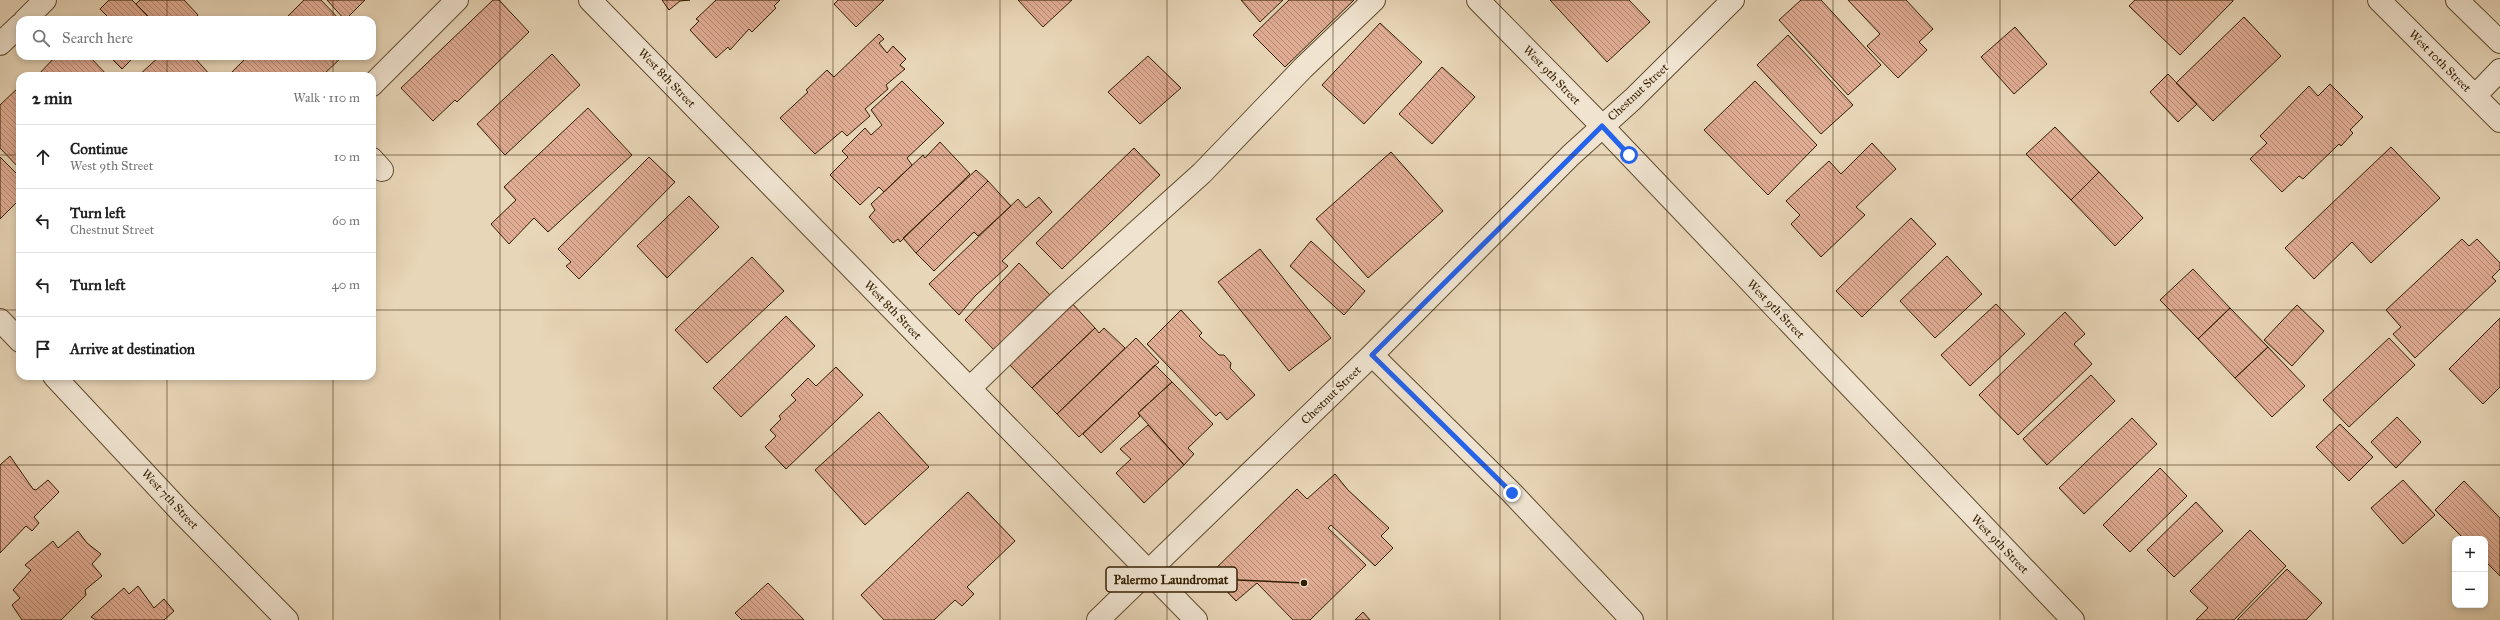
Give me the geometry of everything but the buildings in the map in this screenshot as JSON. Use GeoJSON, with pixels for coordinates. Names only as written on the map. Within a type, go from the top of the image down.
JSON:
{"type":"FeatureCollection","features":[{"type":"Feature","properties":{"kind":"street"},"geometry":{"type":"LineString","coordinates":[[29,16],[45,0]]}},
{"type":"Feature","properties":{"kind":"street"},"geometry":{"type":"LineString","coordinates":[[376,81],[457,0]]}},
{"type":"Feature","properties":{"kind":"street","name":"West 8th Street"},"geometry":{"type":"LineString","coordinates":[[590,0],[1196,620]]}},
{"type":"Feature","properties":{"kind":"street"},"geometry":{"type":"LineString","coordinates":[[970,388],[1061,300],[1202,173],[1303,68],[1374,0]]}},
{"type":"Feature","properties":{"kind":"street","name":"West 9th Street"},"geometry":{"type":"LineString","coordinates":[[1478,0],[1602,126],[2073,620]]}},
{"type":"Feature","properties":{"kind":"street","name":"Chestnut Street"},"geometry":{"type":"LineString","coordinates":[[1098,620],[1372,355],[1602,126],[1632,99],[1733,0]]}},
{"type":"Feature","properties":{"kind":"street","name":"West 10th Street"},"geometry":{"type":"LineString","coordinates":[[2379,0],[2500,121]]}},
{"type":"Feature","properties":{"kind":"street"},"geometry":{"type":"LineString","coordinates":[[2457,0],[2500,42]]}},
{"type":"Feature","properties":{"kind":"street"},"geometry":{"type":"LineString","coordinates":[[0,44],[16,29]]}},
{"type":"Feature","properties":{"kind":"street"},"geometry":{"type":"LineString","coordinates":[[2475,96],[2500,70]]}},
{"type":"Feature","properties":{"kind":"street"},"geometry":{"type":"LineString","coordinates":[[0,320],[16,336]]}},
{"type":"Feature","properties":{"kind":"street"},"geometry":{"type":"LineString","coordinates":[[1372,355],[1512,493],[1632,620]]}},
{"type":"Feature","properties":{"kind":"street","name":"West 7th Street"},"geometry":{"type":"LineString","coordinates":[[58,380],[181,512],[287,620]]}},
{"type":"Feature","properties":{"kind":"place","name":"Palermo Laundromat"},"geometry":{"type":"Point","coordinates":[1304,583]}},
{"type":"Feature","properties":{"kind":"route"},"geometry":{"type":"LineString","coordinates":[[1512,493],[1372,355],[1571,155],[1602,126],[1629,155]]}}]}
